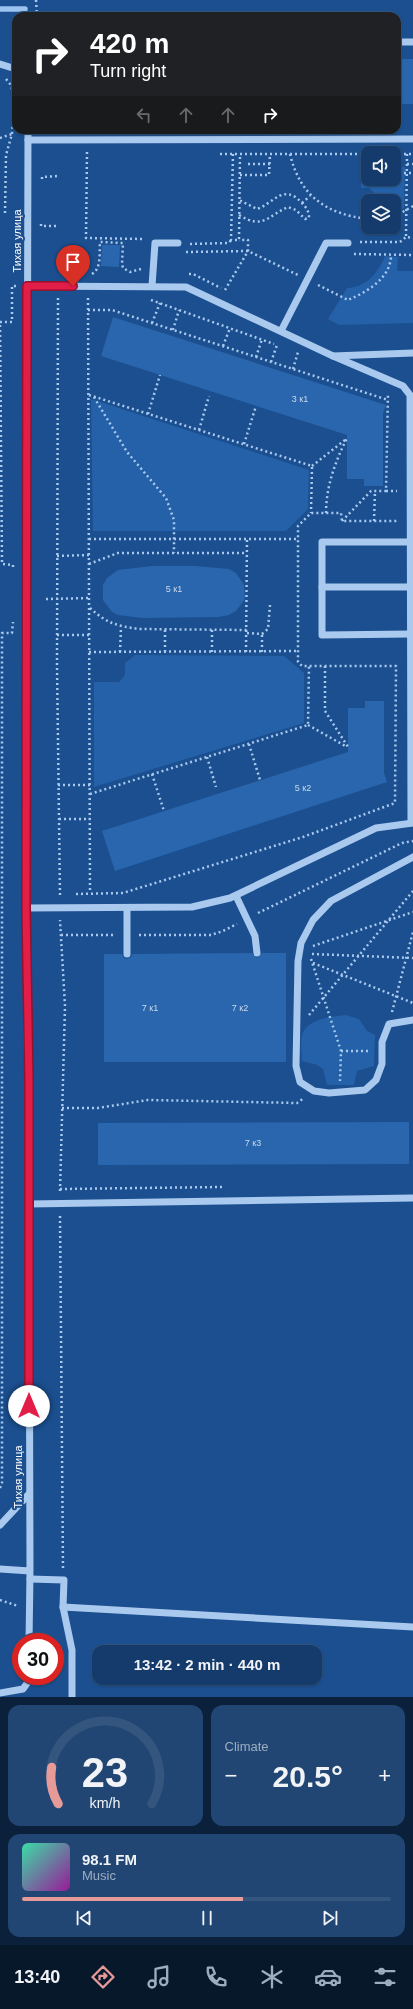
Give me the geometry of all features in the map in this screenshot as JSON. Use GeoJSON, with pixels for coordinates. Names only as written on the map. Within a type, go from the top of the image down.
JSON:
{"type":"FeatureCollection","features":[{"type":"Feature","properties":{"kind":"street"},"geometry":{"type":"LineString","coordinates":[[401,42],[413,42]]}},
{"type":"Feature","properties":{"kind":"street"},"geometry":{"type":"LineString","coordinates":[[0,64],[12,68]]}},
{"type":"Feature","properties":{"kind":"street","name":"Тихая улица"},"geometry":{"type":"LineString","coordinates":[[28,134],[26,908],[29,1204],[29,1633]]}},
{"type":"Feature","properties":{"kind":"street"},"geometry":{"type":"LineString","coordinates":[[28,140],[413,140]]}},
{"type":"Feature","properties":{"kind":"street"},"geometry":{"type":"LineString","coordinates":[[152,286],[155,243],[178,243]]}},
{"type":"Feature","properties":{"kind":"street"},"geometry":{"type":"LineString","coordinates":[[280,331],[326,243],[348,243]]}},
{"type":"Feature","properties":{"kind":"street"},"geometry":{"type":"LineString","coordinates":[[26,908],[192,907],[211,904],[236,896],[376,828],[412,823],[412,403],[410,395],[403,386],[333,356],[186,287],[27,286]]}},
{"type":"Feature","properties":{"kind":"street"},"geometry":{"type":"LineString","coordinates":[[333,356],[413,353]]}},
{"type":"Feature","properties":{"kind":"street"},"geometry":{"type":"LineString","coordinates":[[411,542],[322,542],[322,635],[411,634]]}},
{"type":"Feature","properties":{"kind":"street"},"geometry":{"type":"LineString","coordinates":[[322,587],[411,587]]}},
{"type":"Feature","properties":{"kind":"street"},"geometry":{"type":"LineString","coordinates":[[413,857],[331,901],[313,920],[301,943],[296,1066],[300,1082],[314,1091],[329,1093],[365,1090],[376,1080],[382,1064],[382,1042],[389,1024],[413,1020]]}},
{"type":"Feature","properties":{"kind":"street"},"geometry":{"type":"LineString","coordinates":[[236,896],[255,936],[256,953]]}},
{"type":"Feature","properties":{"kind":"street"},"geometry":{"type":"LineString","coordinates":[[127,908],[127,954]]}},
{"type":"Feature","properties":{"kind":"street"},"geometry":{"type":"LineString","coordinates":[[29,1204],[413,1198]]}},
{"type":"Feature","properties":{"kind":"street"},"geometry":{"type":"LineString","coordinates":[[0,1525],[29,1494]]}},
{"type":"Feature","properties":{"kind":"street"},"geometry":{"type":"LineString","coordinates":[[0,1569],[30,1571]]}},
{"type":"Feature","properties":{"kind":"street"},"geometry":{"type":"LineString","coordinates":[[30,1579],[64,1580],[63,1607],[72,1650],[72,1697]]}},
{"type":"Feature","properties":{"kind":"street"},"geometry":{"type":"LineString","coordinates":[[63,1607],[413,1627]]}},
{"type":"Feature","properties":{"kind":"street"},"geometry":{"type":"LineString","coordinates":[[0,1693],[23,1689],[26,1685]]}},
{"type":"Feature","properties":{"kind":"path"},"geometry":{"type":"LineString","coordinates":[[36,0],[37,12]]}},
{"type":"Feature","properties":{"kind":"path"},"geometry":{"type":"LineString","coordinates":[[2,75],[10,84],[12,89]]}},
{"type":"Feature","properties":{"kind":"path"},"geometry":{"type":"LineString","coordinates":[[0,138],[12,134]]}},
{"type":"Feature","properties":{"kind":"path"},"geometry":{"type":"LineString","coordinates":[[5,213],[6,155],[12,134]]}},
{"type":"Feature","properties":{"kind":"path"},"geometry":{"type":"LineString","coordinates":[[87,141],[86,238],[150,239]]}},
{"type":"Feature","properties":{"kind":"path"},"geometry":{"type":"LineString","coordinates":[[220,154],[361,154]]}},
{"type":"Feature","properties":{"kind":"path"},"geometry":{"type":"LineString","coordinates":[[231,240],[233,154]]}},
{"type":"Feature","properties":{"kind":"path"},"geometry":{"type":"LineString","coordinates":[[238,240],[240,154]]}},
{"type":"Feature","properties":{"kind":"path"},"geometry":{"type":"LineString","coordinates":[[240,175],[270,175],[270,154]]}},
{"type":"Feature","properties":{"kind":"path"},"geometry":{"type":"LineString","coordinates":[[290,154],[294,172],[310,196],[325,207],[350,217],[361,218]]}},
{"type":"Feature","properties":{"kind":"path"},"geometry":{"type":"LineString","coordinates":[[401,154],[413,154]]}},
{"type":"Feature","properties":{"kind":"path"},"geometry":{"type":"LineString","coordinates":[[406,237],[407,154]]}},
{"type":"Feature","properties":{"kind":"path"},"geometry":{"type":"LineString","coordinates":[[248,164],[270,164]]}},
{"type":"Feature","properties":{"kind":"path"},"geometry":{"type":"LineString","coordinates":[[407,164],[413,164]]}},
{"type":"Feature","properties":{"kind":"path"},"geometry":{"type":"LineString","coordinates":[[401,173],[413,173]]}},
{"type":"Feature","properties":{"kind":"path"},"geometry":{"type":"LineString","coordinates":[[42,184],[42,177],[59,176]]}},
{"type":"Feature","properties":{"kind":"path"},"geometry":{"type":"LineString","coordinates":[[239,200],[257,209],[264,207],[271,200],[282,194],[291,196],[302,203],[306,208],[309,218],[305,219],[296,210],[288,207],[278,211],[271,219],[260,222],[249,221],[239,215]]}},
{"type":"Feature","properties":{"kind":"path"},"geometry":{"type":"LineString","coordinates":[[302,203],[310,196]]}},
{"type":"Feature","properties":{"kind":"path"},"geometry":{"type":"LineString","coordinates":[[401,213],[413,206]]}},
{"type":"Feature","properties":{"kind":"path"},"geometry":{"type":"LineString","coordinates":[[41,219],[41,226],[59,226]]}},
{"type":"Feature","properties":{"kind":"path"},"geometry":{"type":"LineString","coordinates":[[363,242],[400,242],[406,237],[413,238]]}},
{"type":"Feature","properties":{"kind":"path"},"geometry":{"type":"LineString","coordinates":[[143,247],[144,239]]}},
{"type":"Feature","properties":{"kind":"path"},"geometry":{"type":"LineString","coordinates":[[192,244],[229,243],[231,240],[248,240],[248,251],[225,290]]}},
{"type":"Feature","properties":{"kind":"path"},"geometry":{"type":"LineString","coordinates":[[88,275],[98,269],[100,242],[123,243],[122,264],[126,271],[135,272],[141,269],[143,262]]}},
{"type":"Feature","properties":{"kind":"path"},"geometry":{"type":"LineString","coordinates":[[180,253],[248,251],[308,279],[348,300],[366,292],[384,276],[391,261],[391,255]]}},
{"type":"Feature","properties":{"kind":"path"},"geometry":{"type":"LineString","coordinates":[[348,254],[413,255]]}},
{"type":"Feature","properties":{"kind":"path"},"geometry":{"type":"LineString","coordinates":[[187,274],[193,274],[232,293]]}},
{"type":"Feature","properties":{"kind":"path"},"geometry":{"type":"LineString","coordinates":[[13,572],[13,565],[2,564],[0,322],[12,322],[12,286],[27,286]]}},
{"type":"Feature","properties":{"kind":"path"},"geometry":{"type":"LineString","coordinates":[[88,286],[90,908]]}},
{"type":"Feature","properties":{"kind":"path"},"geometry":{"type":"LineString","coordinates":[[58,297],[58,785],[60,908],[65,1006],[60,1204],[64,1580]]}},
{"type":"Feature","properties":{"kind":"path"},"geometry":{"type":"LineString","coordinates":[[146,298],[284,347]]}},
{"type":"Feature","properties":{"kind":"path"},"geometry":{"type":"LineString","coordinates":[[152,323],[160,303]]}},
{"type":"Feature","properties":{"kind":"path"},"geometry":{"type":"LineString","coordinates":[[88,310],[112,310],[388,400]]}},
{"type":"Feature","properties":{"kind":"path"},"geometry":{"type":"LineString","coordinates":[[173,330],[179,310]]}},
{"type":"Feature","properties":{"kind":"path"},"geometry":{"type":"LineString","coordinates":[[223,346],[230,328]]}},
{"type":"Feature","properties":{"kind":"path"},"geometry":{"type":"LineString","coordinates":[[256,357],[262,339]]}},
{"type":"Feature","properties":{"kind":"path"},"geometry":{"type":"LineString","coordinates":[[271,362],[277,345]]}},
{"type":"Feature","properties":{"kind":"path"},"geometry":{"type":"LineString","coordinates":[[291,350],[305,355]]}},
{"type":"Feature","properties":{"kind":"path"},"geometry":{"type":"LineString","coordinates":[[293,369],[298,352]]}},
{"type":"Feature","properties":{"kind":"path"},"geometry":{"type":"LineString","coordinates":[[148,414],[160,375]]}},
{"type":"Feature","properties":{"kind":"path"},"geometry":{"type":"LineString","coordinates":[[386,491],[388,386]]}},
{"type":"Feature","properties":{"kind":"path"},"geometry":{"type":"LineString","coordinates":[[89,395],[312,466]]}},
{"type":"Feature","properties":{"kind":"path"},"geometry":{"type":"LineString","coordinates":[[199,430],[209,396]]}},
{"type":"Feature","properties":{"kind":"path"},"geometry":{"type":"LineString","coordinates":[[94,397],[127,452],[166,498],[174,520],[174,553]]}},
{"type":"Feature","properties":{"kind":"path"},"geometry":{"type":"LineString","coordinates":[[244,444],[256,406]]}},
{"type":"Feature","properties":{"kind":"path"},"geometry":{"type":"LineString","coordinates":[[312,466],[347,438],[338,456],[326,495],[326,513]]}},
{"type":"Feature","properties":{"kind":"path"},"geometry":{"type":"LineString","coordinates":[[75,894],[123,893],[303,837],[395,803],[396,666],[302,666],[298,662],[298,526],[311,513],[312,466]]}},
{"type":"Feature","properties":{"kind":"path"},"geometry":{"type":"LineString","coordinates":[[397,484],[397,498]]}},
{"type":"Feature","properties":{"kind":"path"},"geometry":{"type":"LineString","coordinates":[[342,521],[371,491],[397,491]]}},
{"type":"Feature","properties":{"kind":"path"},"geometry":{"type":"LineString","coordinates":[[374,521],[375,491]]}},
{"type":"Feature","properties":{"kind":"path"},"geometry":{"type":"LineString","coordinates":[[311,513],[342,512],[342,521]]}},
{"type":"Feature","properties":{"kind":"path"},"geometry":{"type":"LineString","coordinates":[[342,521],[397,521],[397,513]]}},
{"type":"Feature","properties":{"kind":"path"},"geometry":{"type":"LineString","coordinates":[[89,539],[298,539]]}},
{"type":"Feature","properties":{"kind":"path"},"geometry":{"type":"LineString","coordinates":[[246,539],[246,652]]}},
{"type":"Feature","properties":{"kind":"path"},"geometry":{"type":"LineString","coordinates":[[89,564],[118,553],[247,553]]}},
{"type":"Feature","properties":{"kind":"path"},"geometry":{"type":"LineString","coordinates":[[57,556],[89,555]]}},
{"type":"Feature","properties":{"kind":"path"},"geometry":{"type":"LineString","coordinates":[[46,599],[90,598]]}},
{"type":"Feature","properties":{"kind":"path"},"geometry":{"type":"LineString","coordinates":[[89,607],[98,616],[115,626],[121,627],[165,630],[212,630],[262,634],[268,629],[270,605]]}},
{"type":"Feature","properties":{"kind":"path"},"geometry":{"type":"LineString","coordinates":[[0,1488],[2,1483],[3,1316],[2,633],[12,633],[13,620]]}},
{"type":"Feature","properties":{"kind":"path"},"geometry":{"type":"LineString","coordinates":[[120,652],[121,627]]}},
{"type":"Feature","properties":{"kind":"path"},"geometry":{"type":"LineString","coordinates":[[165,630],[165,652]]}},
{"type":"Feature","properties":{"kind":"path"},"geometry":{"type":"LineString","coordinates":[[212,630],[212,652]]}},
{"type":"Feature","properties":{"kind":"path"},"geometry":{"type":"LineString","coordinates":[[262,634],[262,652]]}},
{"type":"Feature","properties":{"kind":"path"},"geometry":{"type":"LineString","coordinates":[[57,635],[89,635]]}},
{"type":"Feature","properties":{"kind":"path"},"geometry":{"type":"LineString","coordinates":[[89,652],[298,651]]}},
{"type":"Feature","properties":{"kind":"path"},"geometry":{"type":"LineString","coordinates":[[308,725],[309,666]]}},
{"type":"Feature","properties":{"kind":"path"},"geometry":{"type":"LineString","coordinates":[[90,794],[308,725],[348,747],[325,711],[325,666]]}},
{"type":"Feature","properties":{"kind":"path"},"geometry":{"type":"LineString","coordinates":[[248,744],[260,780]]}},
{"type":"Feature","properties":{"kind":"path"},"geometry":{"type":"LineString","coordinates":[[207,757],[216,787]]}},
{"type":"Feature","properties":{"kind":"path"},"geometry":{"type":"LineString","coordinates":[[152,774],[164,811]]}},
{"type":"Feature","properties":{"kind":"path"},"geometry":{"type":"LineString","coordinates":[[58,785],[90,785]]}},
{"type":"Feature","properties":{"kind":"path"},"geometry":{"type":"LineString","coordinates":[[59,819],[90,819]]}},
{"type":"Feature","properties":{"kind":"path"},"geometry":{"type":"LineString","coordinates":[[297,1030],[413,891]]}},
{"type":"Feature","properties":{"kind":"path"},"geometry":{"type":"LineString","coordinates":[[60,894],[67,894]]}},
{"type":"Feature","properties":{"kind":"path"},"geometry":{"type":"LineString","coordinates":[[300,950],[413,912]]}},
{"type":"Feature","properties":{"kind":"path"},"geometry":{"type":"LineString","coordinates":[[389,1024],[413,932]]}},
{"type":"Feature","properties":{"kind":"path"},"geometry":{"type":"LineString","coordinates":[[340,1092],[340,1050],[310,954],[413,958]]}},
{"type":"Feature","properties":{"kind":"path"},"geometry":{"type":"LineString","coordinates":[[313,963],[413,1003]]}},
{"type":"Feature","properties":{"kind":"path"},"geometry":{"type":"LineString","coordinates":[[340,1050],[382,1051]]}},
{"type":"Feature","properties":{"kind":"path"},"geometry":{"type":"LineString","coordinates":[[62,1108],[98,1108],[148,1100],[297,1103],[314,1091]]}},
{"type":"Feature","properties":{"kind":"shaded area"},"geometry":{"type":"Polygon","coordinates":[[[401,167],[405,167],[404,208],[401,210],[401,194],[376,194],[369,188],[361,188],[361,186],[401,186],[401,167]]]}},
{"type":"Feature","properties":{"kind":"shaded area"},"geometry":{"type":"Polygon","coordinates":[[[385,256],[398,257],[397,271],[413,271],[413,323],[339,325],[328,319],[347,288],[360,285],[371,278],[379,268],[385,256]]]}},
{"type":"Feature","properties":{"kind":"shaded area"},"geometry":{"type":"Polygon","coordinates":[[[91,399],[309,470],[308,509],[286,531],[93,531],[91,399]]]}},
{"type":"Feature","properties":{"kind":"shaded area"},"geometry":{"type":"Polygon","coordinates":[[[135,655],[284,656],[304,673],[304,723],[94,787],[94,682],[119,682],[125,675],[125,663],[135,655]]]}},
{"type":"Feature","properties":{"kind":"shaded area"},"geometry":{"type":"Polygon","coordinates":[[[346,1015],[359,1019],[367,1031],[375,1035],[374,1066],[357,1071],[354,1085],[327,1085],[323,1069],[317,1065],[302,1061],[301,1038],[305,1029],[309,1025],[321,1019],[346,1015]]]}},
{"type":"Feature","properties":{"kind":"building"},"geometry":{"type":"Polygon","coordinates":[[[401,59],[413,59],[413,104],[401,104],[401,59]]]}},
{"type":"Feature","properties":{"kind":"building"},"geometry":{"type":"Polygon","coordinates":[[[102,245],[120,245],[119,267],[101,266],[102,245]]]}},
{"type":"Feature","properties":{"kind":"building"},"geometry":{"type":"Polygon","coordinates":[[[113,317],[386,405],[383,413],[383,486],[364,486],[364,479],[347,479],[347,435],[101,356],[113,317]]]}},
{"type":"Feature","properties":{"kind":"building"},"geometry":{"type":"Polygon","coordinates":[[[152,566],[195,566],[229,569],[236,573],[244,585],[245,599],[236,611],[229,615],[218,617],[143,618],[118,615],[112,612],[103,600],[103,585],[107,578],[118,570],[152,566]]]}},
{"type":"Feature","properties":{"kind":"building"},"geometry":{"type":"Polygon","coordinates":[[[365,701],[384,701],[384,773],[387,782],[115,871],[102,831],[348,752],[348,708],[365,708],[365,701]]]}},
{"type":"Feature","properties":{"kind":"building"},"geometry":{"type":"Polygon","coordinates":[[[252,953],[257,958],[262,953],[286,953],[286,1062],[104,1062],[104,954],[122,954],[124,958],[127,959],[131,957],[132,954],[252,953]]]}},
{"type":"Feature","properties":{"kind":"building"},"geometry":{"type":"Polygon","coordinates":[[[409,1122],[409,1164],[98,1165],[98,1123],[409,1122]]]}},
{"type":"Feature","properties":{"kind":"waterway"},"geometry":{"type":"LineString","coordinates":[[0,9],[25,9]]}},
{"type":"Feature","properties":{"kind":"route"},"geometry":{"type":"LineString","coordinates":[[29,1406],[29,1081],[26,908],[27,286],[73,286]]}}]}
